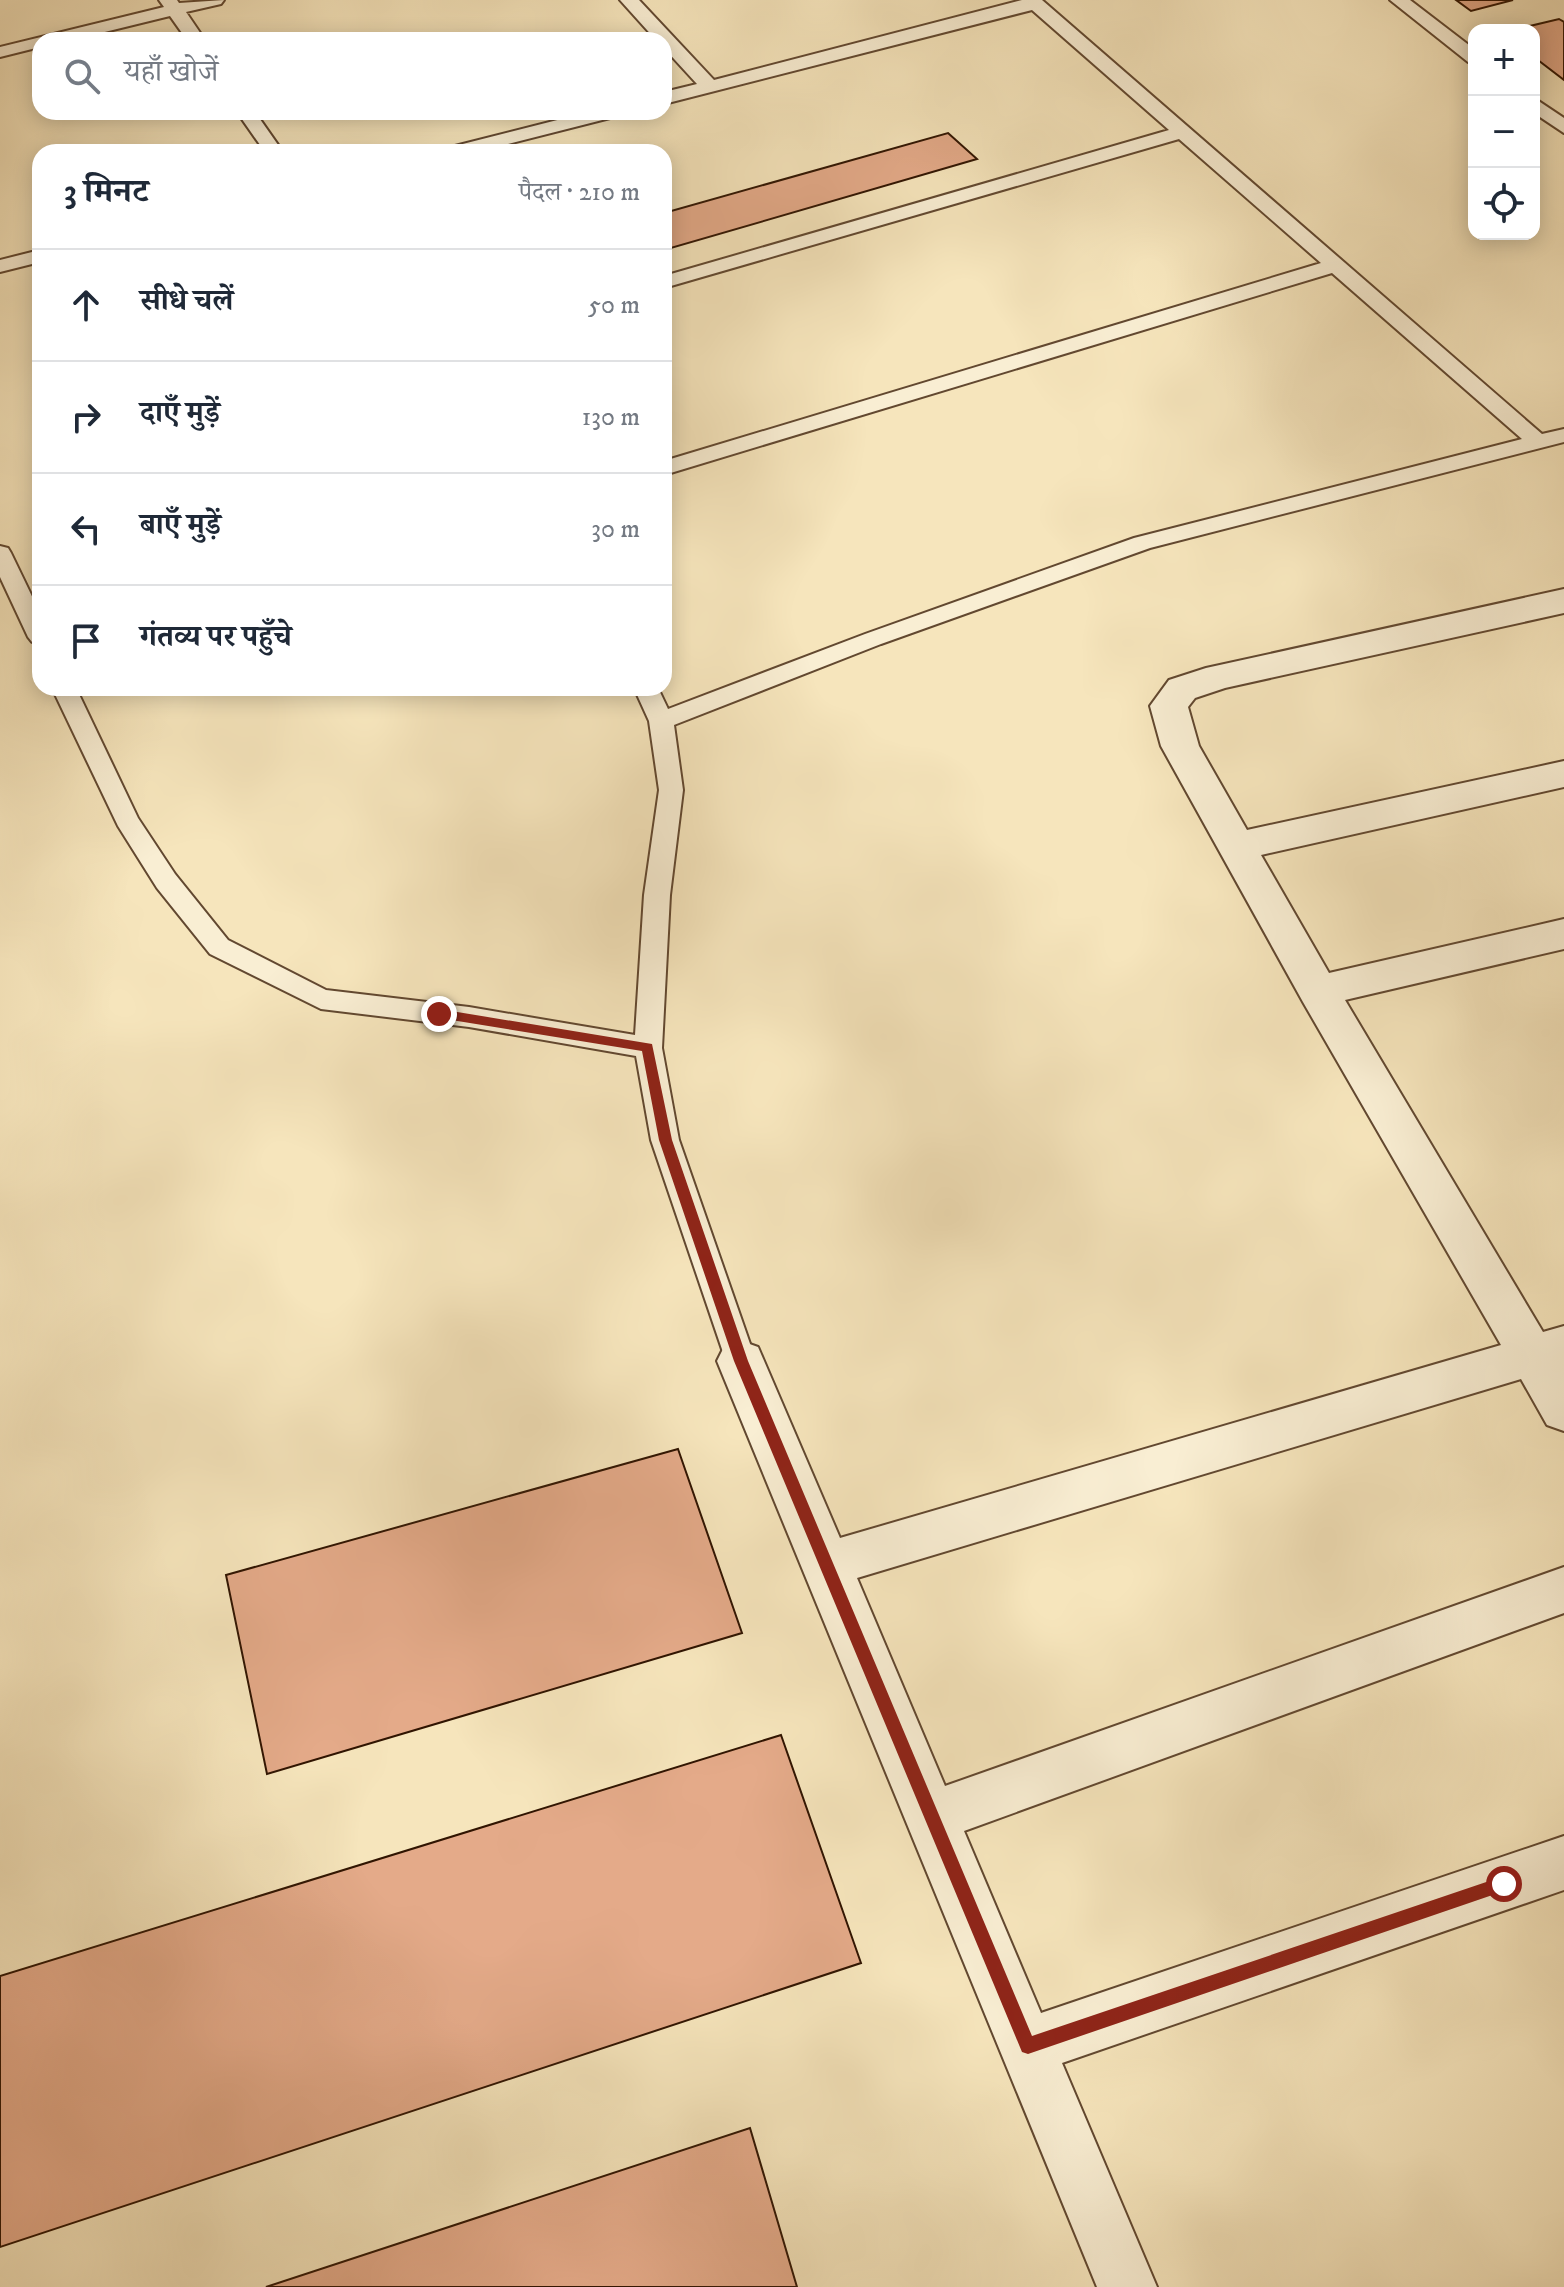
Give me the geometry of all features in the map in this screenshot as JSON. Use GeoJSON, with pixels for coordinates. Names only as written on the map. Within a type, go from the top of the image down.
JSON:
{"type":"FeatureCollection","features":[{"type":"Feature","properties":{"kind":"street"},"geometry":{"type":"LineString","coordinates":[[1564,601],[1219,677],[1182,689],[1169,706],[1180,746],[1318,991],[1548,1352],[1564,1410]]}},
{"type":"Feature","properties":{"kind":"street"},"geometry":{"type":"LineString","coordinates":[[1237,846],[1564,774]]}},
{"type":"Feature","properties":{"kind":"street"},"geometry":{"type":"LineString","coordinates":[[1318,991],[1564,934]]}},
{"type":"Feature","properties":{"kind":"street"},"geometry":{"type":"LineString","coordinates":[[829,1564],[1548,1352]]}},
{"type":"Feature","properties":{"kind":"street"},"geometry":{"type":"LineString","coordinates":[[741,1361],[829,1564],[1127,2287]]}},
{"type":"Feature","properties":{"kind":"street"},"geometry":{"type":"LineString","coordinates":[[933,1816],[1564,1590]]}},
{"type":"Feature","properties":{"kind":"street"},"geometry":{"type":"LineString","coordinates":[[1028,2046],[1564,1863]]}},
{"type":"Feature","properties":{"kind":"lane"},"geometry":{"type":"LineString","coordinates":[[78,32],[171,5],[215,0]]}},
{"type":"Feature","properties":{"kind":"lane"},"geometry":{"type":"LineString","coordinates":[[629,0],[659,32]]}},
{"type":"Feature","properties":{"kind":"lane"},"geometry":{"type":"LineString","coordinates":[[1399,0],[1468,53]]}},
{"type":"Feature","properties":{"kind":"lane"},"geometry":{"type":"LineString","coordinates":[[672,96],[1033,2],[1536,440]]}},
{"type":"Feature","properties":{"kind":"lane"},"geometry":{"type":"LineString","coordinates":[[171,5],[190,32]]}},
{"type":"Feature","properties":{"kind":"lane"},"geometry":{"type":"LineString","coordinates":[[0,52],[32,44]]}},
{"type":"Feature","properties":{"kind":"lane"},"geometry":{"type":"LineString","coordinates":[[672,46],[710,87]]}},
{"type":"Feature","properties":{"kind":"lane"},"geometry":{"type":"LineString","coordinates":[[1540,109],[1564,127]]}},
{"type":"Feature","properties":{"kind":"lane"},"geometry":{"type":"LineString","coordinates":[[252,120],[268,144]]}},
{"type":"Feature","properties":{"kind":"lane"},"geometry":{"type":"LineString","coordinates":[[485,144],[580,120]]}},
{"type":"Feature","properties":{"kind":"lane"},"geometry":{"type":"LineString","coordinates":[[672,280],[1182,132]]}},
{"type":"Feature","properties":{"kind":"lane"},"geometry":{"type":"LineString","coordinates":[[0,266],[32,258]]}},
{"type":"Feature","properties":{"kind":"lane"},"geometry":{"type":"LineString","coordinates":[[672,466],[1334,266]]}},
{"type":"Feature","properties":{"kind":"lane"},"geometry":{"type":"LineString","coordinates":[[661,721],[873,639],[1142,543],[1564,435]]}},
{"type":"Feature","properties":{"kind":"lane"},"geometry":{"type":"LineString","coordinates":[[0,553],[32,620]]}},
{"type":"Feature","properties":{"kind":"lane"},"geometry":{"type":"LineString","coordinates":[[68,696],[127,820],[166,881],[219,947],[321,999],[469,1017],[648,1048]]}},
{"type":"Feature","properties":{"kind":"lane"},"geometry":{"type":"LineString","coordinates":[[650,696],[661,721],[671,790],[657,895],[648,1048],[665,1140],[741,1361]]}},
{"type":"Feature","properties":{"kind":"building"},"geometry":{"type":"Polygon","coordinates":[[[1456,0],[1513,0],[1471,11],[1456,0]]]}},
{"type":"Feature","properties":{"kind":"building"},"geometry":{"type":"Polygon","coordinates":[[[1559,19],[1564,22],[1564,80],[1540,62],[1538,24],[1559,19]]]}},
{"type":"Feature","properties":{"kind":"building"},"geometry":{"type":"Polygon","coordinates":[[[948,133],[977,159],[672,248],[672,211],[948,133]]]}},
{"type":"Feature","properties":{"kind":"building"},"geometry":{"type":"Polygon","coordinates":[[[678,1449],[742,1633],[267,1774],[226,1575],[678,1449]]]}},
{"type":"Feature","properties":{"kind":"building"},"geometry":{"type":"Polygon","coordinates":[[[781,1735],[861,1963],[0,2247],[0,1976],[781,1735]]]}},
{"type":"Feature","properties":{"kind":"building"},"geometry":{"type":"Polygon","coordinates":[[[750,2128],[797,2287],[266,2287],[750,2128]]]}},
{"type":"Feature","properties":{"kind":"route"},"geometry":{"type":"LineString","coordinates":[[439,1014],[648,1048],[665,1140],[741,1361],[829,1564],[1028,2046],[1504,1884]]}}]}
